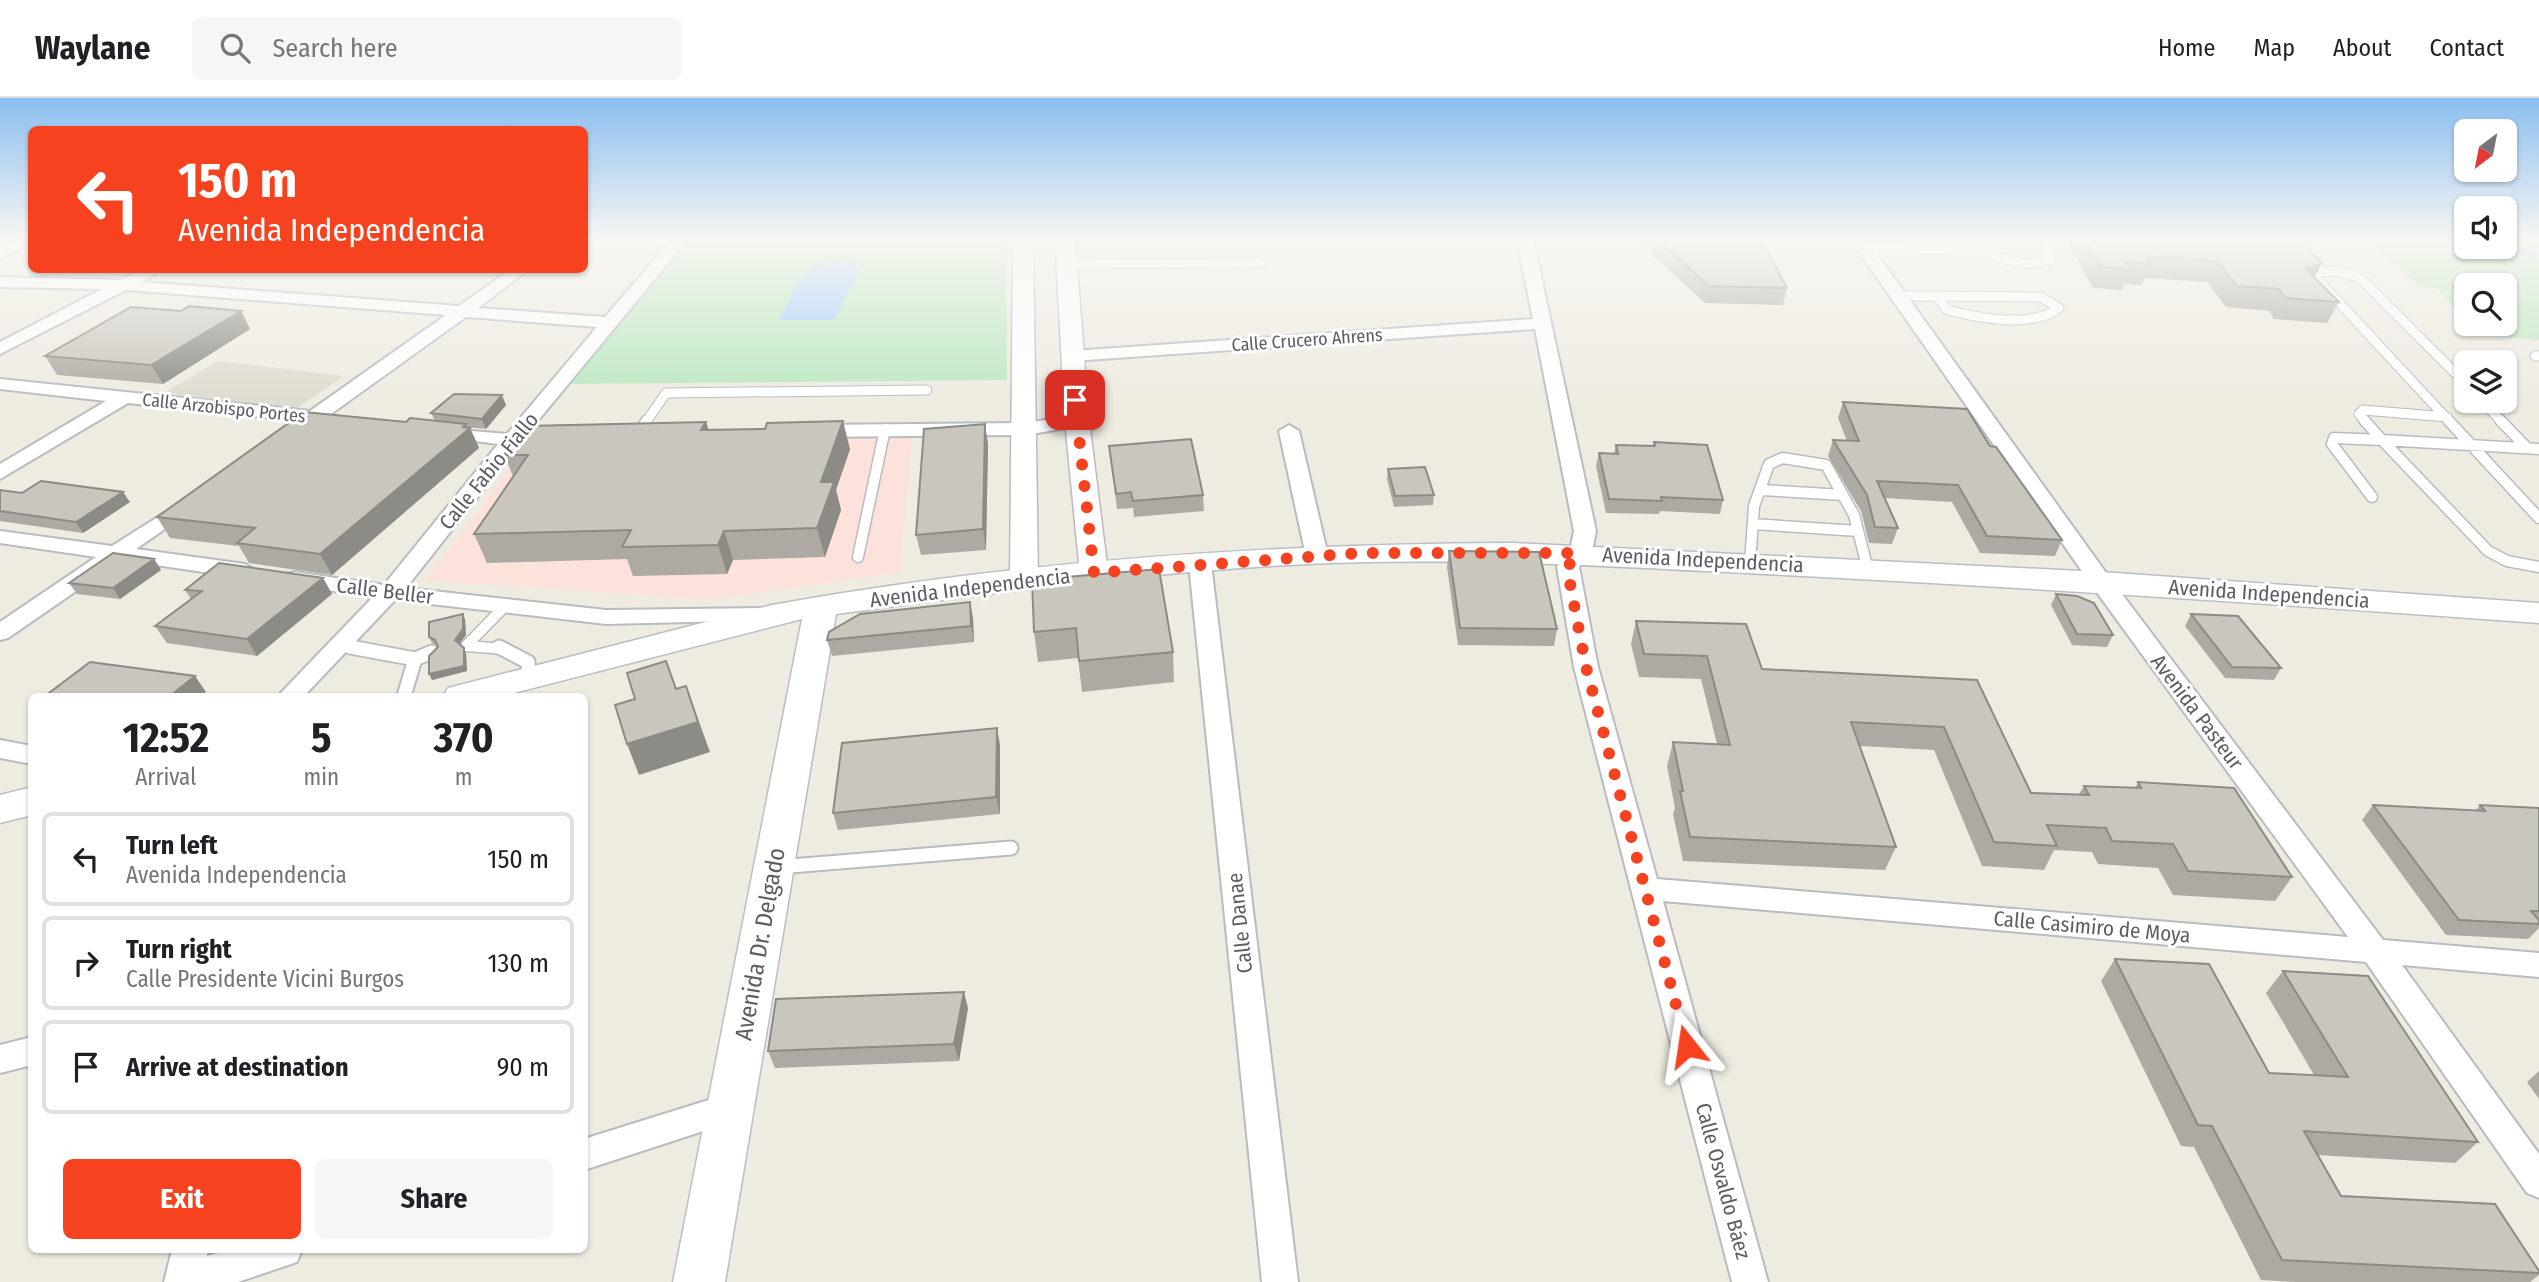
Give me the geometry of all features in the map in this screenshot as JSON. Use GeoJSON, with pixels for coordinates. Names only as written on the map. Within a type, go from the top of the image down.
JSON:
{"type":"FeatureCollection","features":[{"type":"Feature","properties":{"kind":"main road","name":"Avenida Independencia"},"geometry":{"type":"LineString","coordinates":[[471,693],[772,615],[821,606],[1094,573],[1375,553],[1576,553],[2101,582],[2539,613]]}},
{"type":"Feature","properties":{"kind":"main road","name":"Avenida Dr. Delgado"},"geometry":{"type":"LineString","coordinates":[[699,1282],[821,606]]}},
{"type":"Feature","properties":{"kind":"main road"},"geometry":{"type":"LineString","coordinates":[[0,808],[28,802]]}},
{"type":"Feature","properties":{"kind":"street"},"geometry":{"type":"LineString","coordinates":[[0,349],[106,294]]}},
{"type":"Feature","properties":{"kind":"street"},"geometry":{"type":"LineString","coordinates":[[244,294],[611,323]]}},
{"type":"Feature","properties":{"kind":"street"},"geometry":{"type":"LineString","coordinates":[[285,438],[486,294]]}},
{"type":"Feature","properties":{"kind":"street","name":"Calle Fabio Fiallo"},"geometry":{"type":"LineString","coordinates":[[293,693],[390,593],[512,440],[635,294]]}},
{"type":"Feature","properties":{"kind":"street"},"geometry":{"type":"LineString","coordinates":[[1024,294],[1024,580]]}},
{"type":"Feature","properties":{"kind":"street"},"geometry":{"type":"LineString","coordinates":[[1067,294],[1077,421],[1094,573]]}},
{"type":"Feature","properties":{"kind":"street","name":"Calle Osvaldo Báez"},"geometry":{"type":"LineString","coordinates":[[1537,294],[1585,531],[1582,546],[1568,567],[1586,667],[1750,1282]]}},
{"type":"Feature","properties":{"kind":"street","name":"Avenida Pasteur"},"geometry":{"type":"LineString","coordinates":[[1898,296],[2101,582],[2375,951],[2539,1182]]}},
{"type":"Feature","properties":{"kind":"street","name":"Calle Crucero Ahrens"},"geometry":{"type":"LineString","coordinates":[[1072,356],[1543,323]]}},
{"type":"Feature","properties":{"kind":"street","name":"Calle Arzobispo Portes"},"geometry":{"type":"LineString","coordinates":[[0,384],[353,422]]}},
{"type":"Feature","properties":{"kind":"street"},"geometry":{"type":"LineString","coordinates":[[0,473],[124,398]]}},
{"type":"Feature","properties":{"kind":"street"},"geometry":{"type":"LineString","coordinates":[[788,432],[1026,429],[1077,421]]}},
{"type":"Feature","properties":{"kind":"street"},"geometry":{"type":"LineString","coordinates":[[419,429],[512,440],[567,439]]}},
{"type":"Feature","properties":{"kind":"street"},"geometry":{"type":"LineString","coordinates":[[1289,431],[1317,556]]}},
{"type":"Feature","properties":{"kind":"street"},"geometry":{"type":"LineString","coordinates":[[629,438],[664,437]]}},
{"type":"Feature","properties":{"kind":"street"},"geometry":{"type":"LineString","coordinates":[[0,633],[208,490]]}},
{"type":"Feature","properties":{"kind":"street","name":"Calle Beller"},"geometry":{"type":"LineString","coordinates":[[0,537],[390,593],[606,617],[772,615]]}},
{"type":"Feature","properties":{"kind":"street","name":"Calle Danae"},"geometry":{"type":"LineString","coordinates":[[1199,564],[1280,1282]]}},
{"type":"Feature","properties":{"kind":"street"},"geometry":{"type":"LineString","coordinates":[[0,749],[28,754]]}},
{"type":"Feature","properties":{"kind":"street","name":"Calle Casimiro de Moya"},"geometry":{"type":"LineString","coordinates":[[1646,889],[2539,965]]}},
{"type":"Feature","properties":{"kind":"street"},"geometry":{"type":"LineString","coordinates":[[0,1059],[28,1052]]}},
{"type":"Feature","properties":{"kind":"street"},"geometry":{"type":"LineString","coordinates":[[588,1154],[731,1108]]}},
{"type":"Feature","properties":{"kind":"street"},"geometry":{"type":"LineString","coordinates":[[189,1253],[183,1282],[275,1253]]}},
{"type":"Feature","properties":{"kind":"lane"},"geometry":{"type":"LineString","coordinates":[[2331,294],[2539,517]]}},
{"type":"Feature","properties":{"kind":"lane"},"geometry":{"type":"LineString","coordinates":[[2376,294],[2454,372]]}},
{"type":"Feature","properties":{"kind":"lane"},"geometry":{"type":"LineString","coordinates":[[1898,296],[1937,296],[2041,298],[2059,308],[2052,316],[2041,318],[1977,318],[1947,310],[1937,296]]}},
{"type":"Feature","properties":{"kind":"lane"},"geometry":{"type":"LineString","coordinates":[[629,438],[666,393],[927,390]]}},
{"type":"Feature","properties":{"kind":"lane"},"geometry":{"type":"LineString","coordinates":[[2447,417],[2362,410],[2359,414],[2488,551],[2507,561],[2539,567]]}},
{"type":"Feature","properties":{"kind":"lane"},"geometry":{"type":"LineString","coordinates":[[2493,413],[2527,448]]}},
{"type":"Feature","properties":{"kind":"lane"},"geometry":{"type":"LineString","coordinates":[[859,557],[886,429]]}},
{"type":"Feature","properties":{"kind":"lane"},"geometry":{"type":"LineString","coordinates":[[2372,497],[2332,444],[2334,438],[2340,436],[2539,449]]}},
{"type":"Feature","properties":{"kind":"lane"},"geometry":{"type":"LineString","coordinates":[[1750,563],[1754,506],[1762,490],[1769,464],[1783,458],[1826,465],[1843,495],[1865,548],[1868,570]]}},
{"type":"Feature","properties":{"kind":"lane"},"geometry":{"type":"LineString","coordinates":[[1762,490],[1843,495]]}},
{"type":"Feature","properties":{"kind":"lane"},"geometry":{"type":"LineString","coordinates":[[1753,524],[1858,531]]}},
{"type":"Feature","properties":{"kind":"lane"},"geometry":{"type":"LineString","coordinates":[[506,604],[466,646],[489,643],[514,651],[528,662],[528,678]]}},
{"type":"Feature","properties":{"kind":"lane"},"geometry":{"type":"LineString","coordinates":[[340,645],[415,659],[432,652]]}},
{"type":"Feature","properties":{"kind":"lane"},"geometry":{"type":"LineString","coordinates":[[405,693],[415,659]]}},
{"type":"Feature","properties":{"kind":"lane"},"geometry":{"type":"LineString","coordinates":[[774,867],[1011,848]]}},
{"type":"Feature","properties":{"kind":"shaded area"},"geometry":{"type":"Polygon","coordinates":[[[218,361],[344,376],[295,409],[164,393],[218,361]]]}},
{"type":"Feature","properties":{"kind":"shaded area"},"geometry":{"type":"Polygon","coordinates":[[[913,434],[899,573],[708,600],[426,580],[525,448],[913,434]]]}},
{"type":"Feature","properties":{"kind":"green space"},"geometry":{"type":"Polygon","coordinates":[[[637,294],[1006,294],[1007,380],[562,384],[637,294]]]}},
{"type":"Feature","properties":{"kind":"green space"},"geometry":{"type":"Polygon","coordinates":[[[2442,294],[2454,294],[2454,307],[2442,294]]]}},
{"type":"Feature","properties":{"kind":"green space"},"geometry":{"type":"Polygon","coordinates":[[[2517,294],[2539,294],[2539,297],[2517,295],[2517,294]]]}},
{"type":"Feature","properties":{"kind":"green space"},"geometry":{"type":"Polygon","coordinates":[[[2517,296],[2539,298],[2539,340],[2500,336],[2517,336],[2517,296]]]}},
{"type":"Feature","properties":{"kind":"water"},"geometry":{"type":"Polygon","coordinates":[[[792,294],[847,294],[834,320],[779,320],[792,294]]]}},
{"type":"Feature","properties":{"kind":"building"},"geometry":{"type":"Polygon","coordinates":[[[2283,294],[2331,294],[2339,302],[2286,298],[2283,294]]]}},
{"type":"Feature","properties":{"kind":"building"},"geometry":{"type":"Polygon","coordinates":[[[189,306],[241,311],[151,365],[45,356],[131,307],[181,311],[189,306]]]}},
{"type":"Feature","properties":{"kind":"building"},"geometry":{"type":"Polygon","coordinates":[[[454,394],[502,395],[482,419],[431,413],[454,394]]]}},
{"type":"Feature","properties":{"kind":"building"},"geometry":{"type":"Polygon","coordinates":[[[1843,402],[1967,409],[1990,446],[1996,447],[2062,540],[1987,536],[1958,485],[1877,481],[1898,528],[1875,527],[1867,495],[1833,440],[1859,441],[1843,402]]]}},
{"type":"Feature","properties":{"kind":"building"},"geometry":{"type":"Polygon","coordinates":[[[304,412],[406,422],[410,418],[466,424],[463,427],[470,428],[320,554],[237,543],[255,528],[157,517],[304,412]]]}},
{"type":"Feature","properties":{"kind":"building"},"geometry":{"type":"Polygon","coordinates":[[[843,421],[821,482],[834,482],[817,528],[724,531],[718,545],[622,547],[631,530],[474,534],[528,455],[504,455],[525,426],[706,422],[701,430],[765,429],[767,423],[843,421]]]}},
{"type":"Feature","properties":{"kind":"building"},"geometry":{"type":"Polygon","coordinates":[[[985,424],[983,529],[916,535],[924,429],[985,424]]]}},
{"type":"Feature","properties":{"kind":"building"},"geometry":{"type":"Polygon","coordinates":[[[1191,439],[1203,495],[1133,501],[1131,492],[1116,494],[1109,446],[1191,439]]]}},
{"type":"Feature","properties":{"kind":"building"},"geometry":{"type":"Polygon","coordinates":[[[1654,442],[1707,445],[1723,500],[1661,497],[1662,501],[1609,499],[1599,453],[1618,454],[1616,445],[1655,446],[1654,442]]]}},
{"type":"Feature","properties":{"kind":"building"},"geometry":{"type":"Polygon","coordinates":[[[1425,467],[1434,495],[1395,496],[1388,469],[1425,467]]]}},
{"type":"Feature","properties":{"kind":"building"},"geometry":{"type":"Polygon","coordinates":[[[41,481],[123,492],[76,522],[0,511],[0,490],[22,493],[41,481]]]}},
{"type":"Feature","properties":{"kind":"building"},"geometry":{"type":"Polygon","coordinates":[[[1449,551],[1539,552],[1557,629],[1460,628],[1449,551]]]}},
{"type":"Feature","properties":{"kind":"building"},"geometry":{"type":"Polygon","coordinates":[[[113,553],[154,559],[113,588],[69,583],[113,553]]]}},
{"type":"Feature","properties":{"kind":"building"},"geometry":{"type":"Polygon","coordinates":[[[219,563],[323,578],[247,639],[155,626],[202,591],[185,590],[219,563]]]}},
{"type":"Feature","properties":{"kind":"building"},"geometry":{"type":"Polygon","coordinates":[[[1159,569],[1173,652],[1079,661],[1076,628],[1034,632],[1032,580],[1159,569]]]}},
{"type":"Feature","properties":{"kind":"building"},"geometry":{"type":"Polygon","coordinates":[[[2056,594],[2077,596],[2094,603],[2113,635],[2077,634],[2056,594]]]}},
{"type":"Feature","properties":{"kind":"building"},"geometry":{"type":"Polygon","coordinates":[[[970,602],[971,626],[827,640],[829,632],[860,614],[970,602]]]}},
{"type":"Feature","properties":{"kind":"building"},"geometry":{"type":"Polygon","coordinates":[[[463,614],[463,629],[455,640],[464,648],[464,666],[429,674],[429,656],[438,647],[435,640],[429,637],[429,622],[463,614]]]}},
{"type":"Feature","properties":{"kind":"building"},"geometry":{"type":"Polygon","coordinates":[[[2191,614],[2238,616],[2281,668],[2232,667],[2191,614]]]}},
{"type":"Feature","properties":{"kind":"building"},"geometry":{"type":"Polygon","coordinates":[[[1636,621],[1746,624],[1762,669],[1977,680],[2031,793],[2089,795],[2084,786],[2141,788],[2138,782],[2234,788],[2292,877],[2188,871],[2173,844],[2112,841],[2106,828],[2047,825],[2057,846],[1994,842],[1944,727],[1851,722],[1896,847],[1690,837],[1673,742],[1730,745],[1707,656],[1644,654],[1636,621]]]}},
{"type":"Feature","properties":{"kind":"building"},"geometry":{"type":"Polygon","coordinates":[[[666,661],[676,689],[686,686],[698,722],[627,744],[615,705],[635,699],[627,673],[666,661]]]}},
{"type":"Feature","properties":{"kind":"building"},"geometry":{"type":"Polygon","coordinates":[[[90,662],[195,676],[174,693],[49,693],[90,662]]]}},
{"type":"Feature","properties":{"kind":"building"},"geometry":{"type":"Polygon","coordinates":[[[997,728],[996,797],[833,813],[842,743],[997,728]]]}},
{"type":"Feature","properties":{"kind":"building"},"geometry":{"type":"Polygon","coordinates":[[[2373,805],[2485,811],[2480,805],[2539,808],[2539,911],[2531,911],[2539,924],[2459,920],[2373,805]]]}},
{"type":"Feature","properties":{"kind":"building"},"geometry":{"type":"Polygon","coordinates":[[[2115,959],[2209,964],[2269,1073],[2348,1077],[2283,971],[2368,976],[2478,1142],[2304,1131],[2341,1196],[2495,1204],[2539,1273],[2282,1260],[2212,1126],[2198,1125],[2115,959]]]}},
{"type":"Feature","properties":{"kind":"building"},"geometry":{"type":"Polygon","coordinates":[[[964,992],[954,1044],[768,1051],[776,999],[964,992]]]}},
{"type":"Feature","properties":{"kind":"route"},"geometry":{"type":"LineString","coordinates":[[1075,400],[1094,573],[1361,553],[1576,553],[1568,567],[1586,667],[1687,1046]]}}]}
